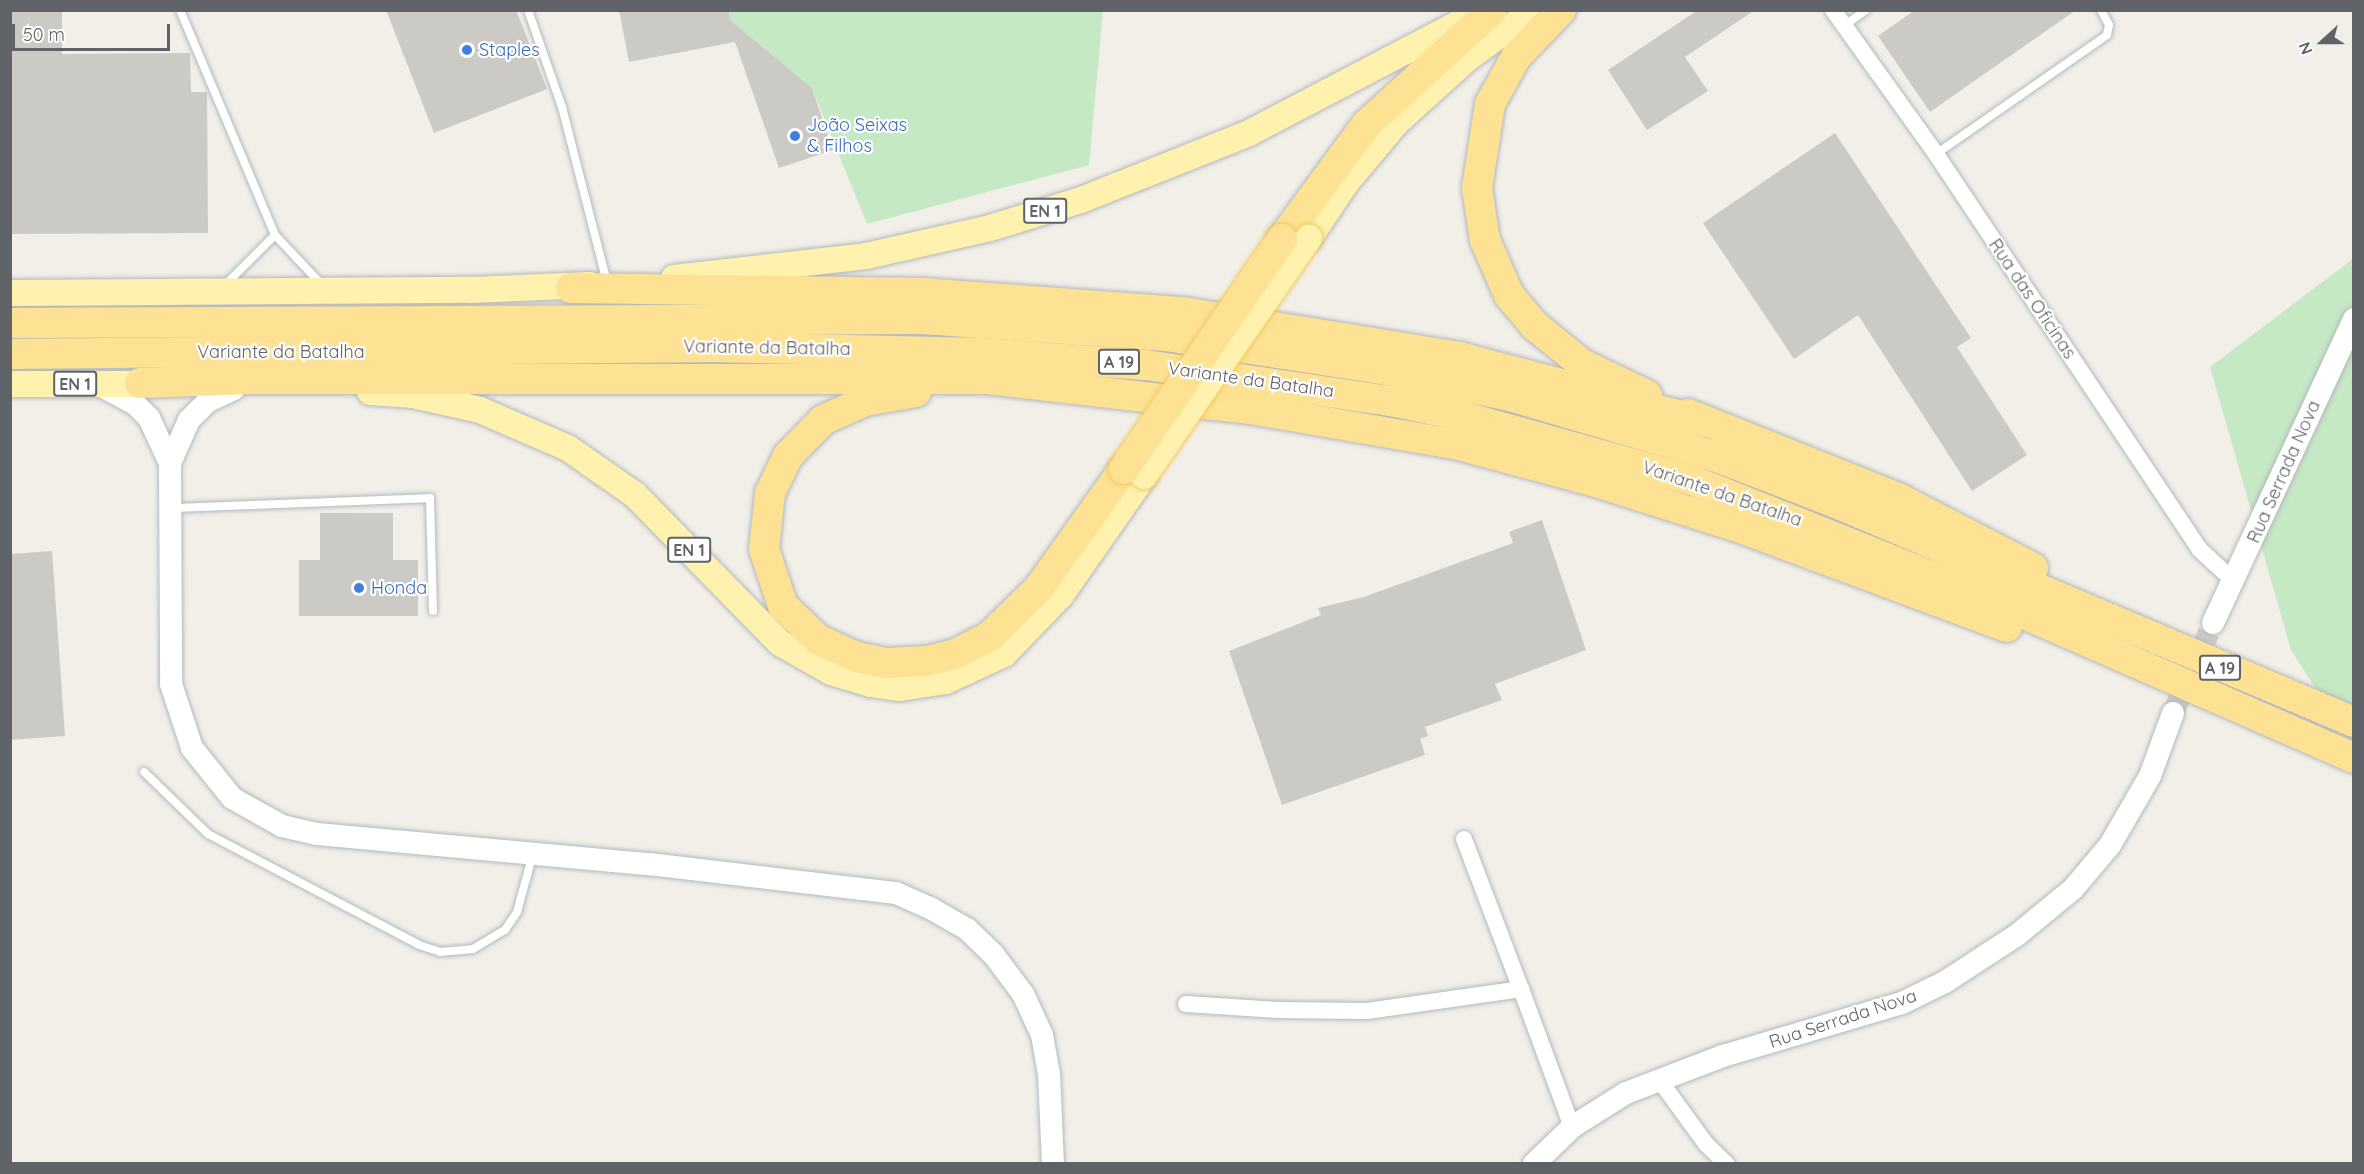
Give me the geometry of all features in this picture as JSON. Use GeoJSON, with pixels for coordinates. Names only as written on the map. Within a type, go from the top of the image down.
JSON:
{"type":"FeatureCollection","features":[{"type":"Feature","properties":{"kind":"highway"},"geometry":{"type":"LineString","coordinates":[[1075,389],[891,394],[848,408],[823,420],[788,456],[769,499],[764,549],[783,606],[819,640],[857,657],[898,663],[955,654],[989,637],[1012,618],[1134,472],[1295,238],[1366,125],[1492,10]]}},
{"type":"Feature","properties":{"kind":"highway"},"geometry":{"type":"LineString","coordinates":[[1561,10],[1516,57],[1490,104],[1477,188],[1485,240],[1509,295],[1551,340],[1598,373],[1705,422],[1900,499],[2040,572],[2089,608]]}},
{"type":"Feature","properties":{"kind":"highway"},"geometry":{"type":"LineString","coordinates":[[571,288],[923,293],[1182,312],[1460,357],[1705,422]]}},
{"type":"Feature","properties":{"kind":"highway","name":"Variante da Batalha"},"geometry":{"type":"LineString","coordinates":[[10,323],[902,319],[1031,324],[1166,336],[1382,369],[1510,396],[1633,431],[1826,499],[2089,608],[2210,664],[2354,722]]}},
{"type":"Feature","properties":{"kind":"highway","name":"Variante da Batalha"},"geometry":{"type":"LineString","coordinates":[[10,354],[701,347],[850,349],[1061,357],[1283,383],[1458,415],[1694,481],[1838,535],[2354,758]]}},
{"type":"Feature","properties":{"kind":"highway"},"geometry":{"type":"LineString","coordinates":[[140,383],[252,379],[855,377],[987,379],[1361,425],[1521,461],[1668,503],[2142,676],[2175,680]]}},
{"type":"Feature","properties":{"kind":"main road","name":"EN 1"},"geometry":{"type":"LineString","coordinates":[[10,293],[571,288],[607,282],[866,256],[990,228],[1081,200],[1248,133],[1483,10]]}},
{"type":"Feature","properties":{"kind":"main road"},"geometry":{"type":"LineString","coordinates":[[1295,238],[1346,183],[1396,123],[1468,58],[1534,10]]}},
{"type":"Feature","properties":{"kind":"main road","name":"EN 1"},"geometry":{"type":"LineString","coordinates":[[10,384],[140,383],[234,389],[413,395],[480,410],[547,437],[635,495],[780,643],[831,672],[871,684],[900,688],[946,681],[1004,654],[1061,595],[1134,472]]}},
{"type":"Feature","properties":{"kind":"street","name":"Rua das Oficinas"},"geometry":{"type":"LineString","coordinates":[[1833,10],[1936,154],[2199,549],[2235,582]]}},
{"type":"Feature","properties":{"kind":"street","name":"Rua Serrada Nova"},"geometry":{"type":"LineString","coordinates":[[2213,623],[2235,582],[2354,319]]}},
{"type":"Feature","properties":{"kind":"street"},"geometry":{"type":"LineString","coordinates":[[98,384],[135,404],[149,418],[170,463]]}},
{"type":"Feature","properties":{"kind":"street"},"geometry":{"type":"LineString","coordinates":[[234,389],[208,401],[189,420],[170,463],[171,684],[192,748],[232,798],[282,826],[317,834],[533,854],[896,893],[967,929],[993,954],[1023,994],[1042,1035],[1048,1073],[1053,1164]]}},
{"type":"Feature","properties":{"kind":"street","name":"Rua Serrada Nova"},"geometry":{"type":"LineString","coordinates":[[1534,1164],[1572,1127],[1609,1103],[1658,1078],[1902,1003],[1945,982],[2017,935],[2078,885],[2110,845],[2146,785],[2173,713]]}},
{"type":"Feature","properties":{"kind":"street"},"geometry":{"type":"LineString","coordinates":[[1464,839],[1572,1127]]}},
{"type":"Feature","properties":{"kind":"street"},"geometry":{"type":"LineString","coordinates":[[1186,1004],[1278,1010],[1367,1011],[1521,990]]}},
{"type":"Feature","properties":{"kind":"street"},"geometry":{"type":"LineString","coordinates":[[1658,1078],[1706,1144],[1727,1164]]}},
{"type":"Feature","properties":{"kind":"lane"},"geometry":{"type":"LineString","coordinates":[[180,10],[275,235],[329,291]]}},
{"type":"Feature","properties":{"kind":"lane"},"geometry":{"type":"LineString","coordinates":[[528,10],[562,107],[607,282]]}},
{"type":"Feature","properties":{"kind":"lane"},"geometry":{"type":"LineString","coordinates":[[1844,26],[1866,10]]}},
{"type":"Feature","properties":{"kind":"lane"},"geometry":{"type":"LineString","coordinates":[[1936,154],[2107,35],[2109,25],[2101,10]]}},
{"type":"Feature","properties":{"kind":"lane"},"geometry":{"type":"LineString","coordinates":[[218,292],[275,235]]}},
{"type":"Feature","properties":{"kind":"lane"},"geometry":{"type":"LineString","coordinates":[[170,508],[430,498],[433,611]]}},
{"type":"Feature","properties":{"kind":"lane"},"geometry":{"type":"LineString","coordinates":[[144,772],[208,834],[419,945],[440,952],[473,949],[506,930],[521,903],[533,854]]}},
{"type":"Feature","properties":{"kind":"green space"},"geometry":{"type":"Polygon","coordinates":[[[729,11],[1103,11],[1089,165],[867,224],[812,88],[730,20],[729,11]]]}},
{"type":"Feature","properties":{"kind":"green space"},"geometry":{"type":"Polygon","coordinates":[[[2353,259],[2353,747],[2291,650],[2210,367],[2353,259]]]}},
{"type":"Feature","properties":{"kind":"building"},"geometry":{"type":"Polygon","coordinates":[[[10,10],[62,10],[62,54],[190,53],[191,92],[207,92],[208,233],[10,234],[10,10]]]}},
{"type":"Feature","properties":{"kind":"building","name":"Staples"},"geometry":{"type":"Polygon","coordinates":[[[386,10],[516,10],[547,89],[434,133],[386,10]]]}},
{"type":"Feature","properties":{"kind":"building"},"geometry":{"type":"Polygon","coordinates":[[[619,10],[729,10],[730,20],[812,88],[833,150],[779,168],[735,42],[629,62],[619,10]]]}},
{"type":"Feature","properties":{"kind":"building"},"geometry":{"type":"Polygon","coordinates":[[[1698,10],[1755,10],[1685,57],[1708,91],[1647,130],[1608,70],[1698,10]]]}},
{"type":"Feature","properties":{"kind":"building"},"geometry":{"type":"Polygon","coordinates":[[[1915,10],[2076,10],[1930,112],[1878,36],[1915,10]]]}},
{"type":"Feature","properties":{"kind":"building"},"geometry":{"type":"Polygon","coordinates":[[[1835,133],[1971,338],[1957,347],[2027,455],[1972,491],[1858,315],[1794,359],[1703,223],[1835,133]]]}},
{"type":"Feature","properties":{"kind":"building","name":"Honda"},"geometry":{"type":"Polygon","coordinates":[[[320,513],[393,513],[393,560],[418,560],[418,616],[299,616],[299,560],[320,560],[320,513]]]}},
{"type":"Feature","properties":{"kind":"building"},"geometry":{"type":"Polygon","coordinates":[[[1542,520],[1586,650],[1495,684],[1502,700],[1425,727],[1428,736],[1420,739],[1425,755],[1282,805],[1229,651],[1321,615],[1318,608],[1364,597],[1513,543],[1509,532],[1542,520]]]}},
{"type":"Feature","properties":{"kind":"building"},"geometry":{"type":"Polygon","coordinates":[[[52,551],[65,736],[10,740],[10,554],[52,551]]]}},
{"type":"Feature","properties":{"kind":"tunnel"},"geometry":{"type":"LineString","coordinates":[[2173,713],[2213,623]]}},
{"type":"Feature","properties":{"kind":"place","name":"Staples"},"geometry":{"type":"Point","coordinates":[467,50]}},
{"type":"Feature","properties":{"kind":"place","name":"João Seixas & Filhos"},"geometry":{"type":"Point","coordinates":[795,136]}},
{"type":"Feature","properties":{"kind":"place","name":"Honda"},"geometry":{"type":"Point","coordinates":[359,588]}}]}
